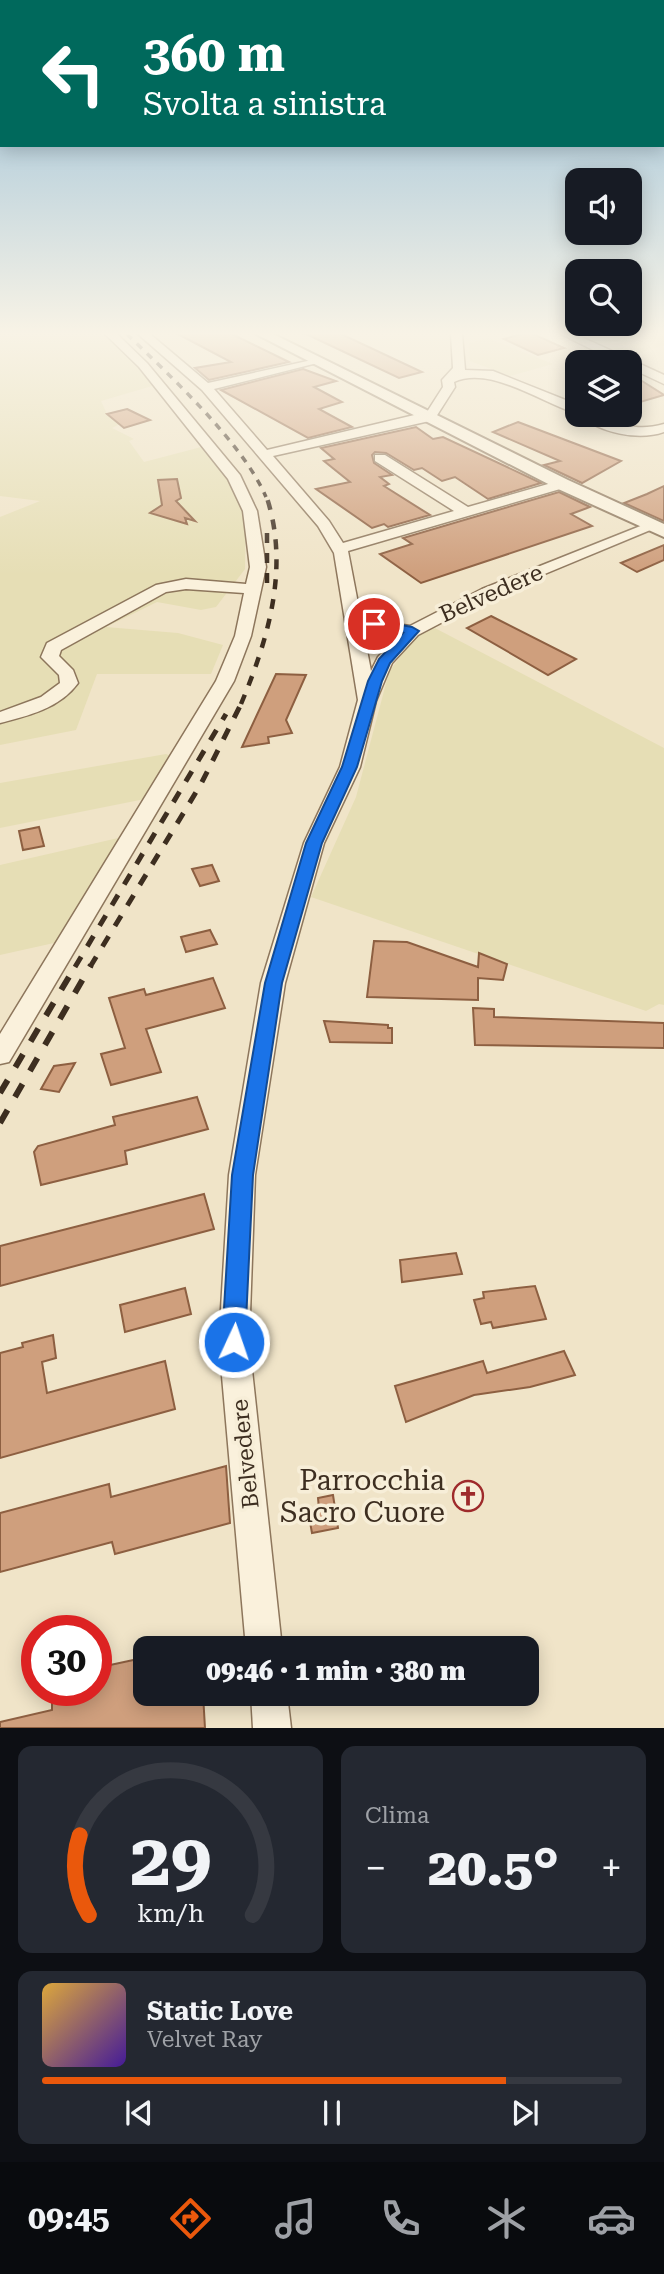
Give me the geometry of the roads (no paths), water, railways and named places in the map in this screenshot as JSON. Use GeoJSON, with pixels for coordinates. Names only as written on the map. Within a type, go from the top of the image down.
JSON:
{"type":"FeatureCollection","features":[{"type":"Feature","properties":{"kind":"street"},"geometry":{"type":"LineString","coordinates":[[0,1055],[225,681],[243,636],[258,567],[254,524],[234,478],[183,415]]}},
{"type":"Feature","properties":{"kind":"street"},"geometry":{"type":"LineString","coordinates":[[230,415],[324,524],[339,549],[359,643],[367,701]]}},
{"type":"Feature","properties":{"kind":"street"},"geometry":{"type":"LineString","coordinates":[[423,415],[658,529]]}},
{"type":"Feature","properties":{"kind":"street"},"geometry":{"type":"LineString","coordinates":[[265,454],[428,417]]}},
{"type":"Feature","properties":{"kind":"street"},"geometry":{"type":"LineString","coordinates":[[617,427],[629,432],[648,434],[664,428]]}},
{"type":"Feature","properties":{"kind":"street"},"geometry":{"type":"LineString","coordinates":[[380,458],[466,512]]}},
{"type":"Feature","properties":{"kind":"street"},"geometry":{"type":"LineString","coordinates":[[339,549],[562,484]]}},
{"type":"Feature","properties":{"kind":"street","name":"Belvedere"},"geometry":{"type":"LineString","coordinates":[[263,1636],[234,1342],[242,1175],[273,983],[314,843],[350,767],[367,701],[384,661],[412,631],[488,592],[658,529]]}},
{"type":"Feature","properties":{"kind":"street"},"geometry":{"type":"LineString","coordinates":[[0,718],[46,700],[65,689],[69,682],[67,674],[50,657],[53,647],[162,588],[186,584],[253,589]]}},
{"type":"Feature","properties":{"kind":"street"},"geometry":{"type":"LineString","coordinates":[[355,623],[412,631]]}},
{"type":"Feature","properties":{"kind":"street"},"geometry":{"type":"LineString","coordinates":[[359,643],[395,649]]}},
{"type":"Feature","properties":{"kind":"street"},"geometry":{"type":"LineString","coordinates":[[270,1706],[272,1728]]}},
{"type":"Feature","properties":{"kind":"railway"},"geometry":{"type":"LineString","coordinates":[[207,415],[241,455],[266,497]]}},
{"type":"Feature","properties":{"kind":"railway"},"geometry":{"type":"LineString","coordinates":[[241,704],[260,653],[273,601],[276,548],[266,495]]}},
{"type":"Feature","properties":{"kind":"railway"},"geometry":{"type":"LineString","coordinates":[[267,533],[267,589]]}},
{"type":"Feature","properties":{"kind":"railway"},"geometry":{"type":"LineString","coordinates":[[90,967],[201,784],[241,704]]}},
{"type":"Feature","properties":{"kind":"railway"},"geometry":{"type":"LineString","coordinates":[[75,967],[226,714]]}},
{"type":"Feature","properties":{"kind":"railway"},"geometry":{"type":"LineString","coordinates":[[0,1093],[76,965]]}},
{"type":"Feature","properties":{"kind":"railway"},"geometry":{"type":"LineString","coordinates":[[0,1123],[91,965]]}},
{"type":"Feature","properties":{"kind":"place","name":"Parrocchia Sacro Cuore"},"geometry":{"type":"Point","coordinates":[468,1496]}}]}
